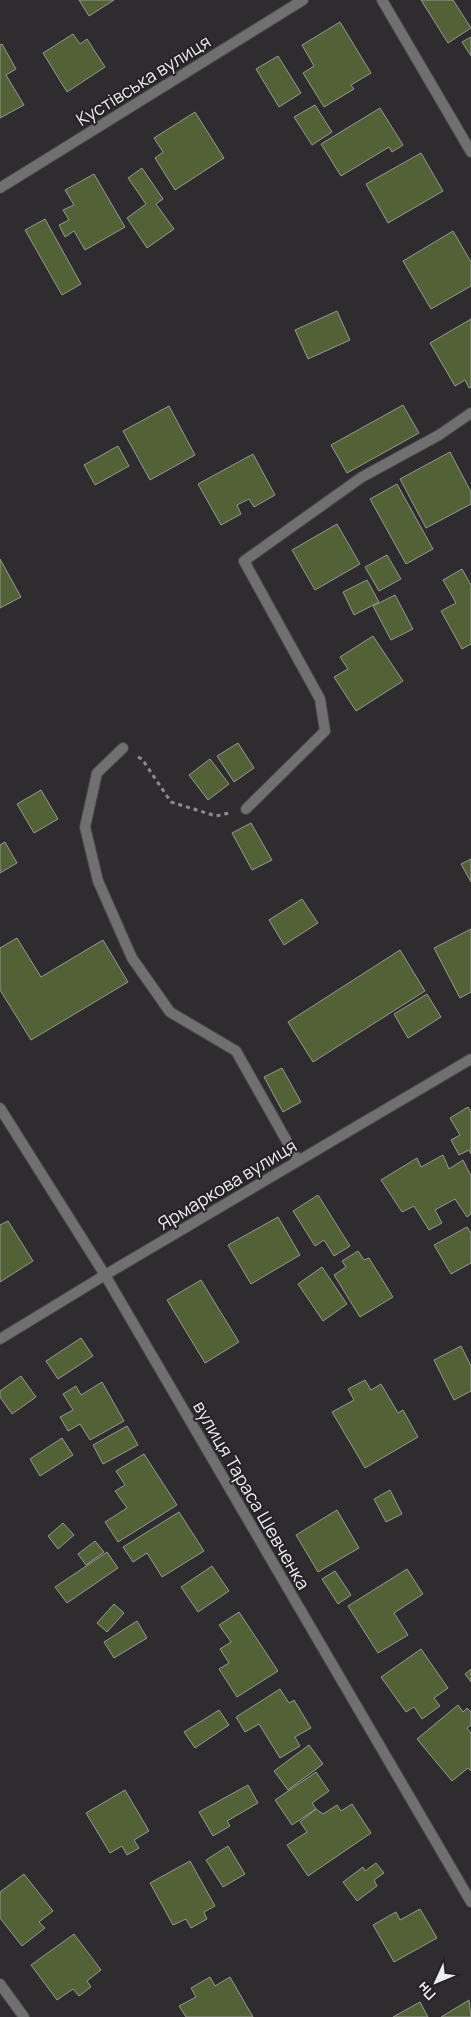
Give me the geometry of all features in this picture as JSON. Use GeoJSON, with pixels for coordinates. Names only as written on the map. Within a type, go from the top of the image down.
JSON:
{"type":"FeatureCollection","features":[{"type":"Feature","properties":{"kind":"street","name":"Кустівська вулиця"},"geometry":{"type":"LineString","coordinates":[[0,188],[303,0]]}},
{"type":"Feature","properties":{"kind":"street"},"geometry":{"type":"LineString","coordinates":[[382,0],[471,152]]}},
{"type":"Feature","properties":{"kind":"street"},"geometry":{"type":"LineString","coordinates":[[246,809],[325,731],[320,699],[244,561],[362,477],[439,435],[471,412]]}},
{"type":"Feature","properties":{"kind":"street"},"geometry":{"type":"LineString","coordinates":[[123,748],[97,773],[85,827],[98,881],[132,958],[170,1012],[236,1051],[298,1161]]}},
{"type":"Feature","properties":{"kind":"street","name":"Ярмаркова вулиця"},"geometry":{"type":"LineString","coordinates":[[0,1339],[471,1059]]}},
{"type":"Feature","properties":{"kind":"street","name":"вулиця Тараса Шевченка"},"geometry":{"type":"LineString","coordinates":[[0,1108],[105,1275],[471,1902]]}},
{"type":"Feature","properties":{"kind":"street"},"geometry":{"type":"LineString","coordinates":[[0,1984],[24,2017]]}},
{"type":"Feature","properties":{"kind":"path"},"geometry":{"type":"LineString","coordinates":[[123,748],[142,759],[171,802],[216,816],[246,809]]}},
{"type":"Feature","properties":{"kind":"building"},"geometry":{"type":"Polygon","coordinates":[[[79,0],[114,0],[89,16],[79,0]]]}},
{"type":"Feature","properties":{"kind":"building"},"geometry":{"type":"Polygon","coordinates":[[[421,0],[453,0],[471,28],[448,43],[421,0]]]}},
{"type":"Feature","properties":{"kind":"building"},"geometry":{"type":"Polygon","coordinates":[[[340,22],[371,73],[351,85],[354,89],[324,107],[303,73],[314,66],[302,45],[340,22]]]}},
{"type":"Feature","properties":{"kind":"building"},"geometry":{"type":"Polygon","coordinates":[[[73,34],[80,44],[87,39],[105,67],[67,92],[43,53],[73,34]]]}},
{"type":"Feature","properties":{"kind":"building"},"geometry":{"type":"Polygon","coordinates":[[[471,37],[471,56],[462,42],[471,37]]]}},
{"type":"Feature","properties":{"kind":"building"},"geometry":{"type":"Polygon","coordinates":[[[2,44],[16,69],[6,75],[24,105],[0,118],[0,45],[2,44]]]}},
{"type":"Feature","properties":{"kind":"building"},"geometry":{"type":"Polygon","coordinates":[[[278,56],[301,93],[279,107],[256,69],[278,56]]]}},
{"type":"Feature","properties":{"kind":"building"},"geometry":{"type":"Polygon","coordinates":[[[315,105],[332,132],[312,145],[294,117],[315,105]]]}},
{"type":"Feature","properties":{"kind":"building"},"geometry":{"type":"Polygon","coordinates":[[[380,108],[403,145],[392,152],[389,147],[341,176],[321,144],[380,108]]]}},
{"type":"Feature","properties":{"kind":"building"},"geometry":{"type":"Polygon","coordinates":[[[195,112],[224,158],[175,190],[155,158],[163,152],[154,138],[195,112]]]}},
{"type":"Feature","properties":{"kind":"building"},"geometry":{"type":"Polygon","coordinates":[[[421,153],[443,191],[388,223],[366,184],[421,153]]]}},
{"type":"Feature","properties":{"kind":"building"},"geometry":{"type":"Polygon","coordinates":[[[142,168],[163,199],[156,204],[174,229],[147,248],[127,218],[146,204],[128,178],[142,168]]]}},
{"type":"Feature","properties":{"kind":"building"},"geometry":{"type":"Polygon","coordinates":[[[94,174],[125,227],[85,250],[74,231],[65,237],[59,225],[69,220],[63,210],[74,205],[65,190],[94,174]]]}},
{"type":"Feature","properties":{"kind":"building"},"geometry":{"type":"Polygon","coordinates":[[[45,219],[81,284],[62,295],[25,230],[45,219]]]}},
{"type":"Feature","properties":{"kind":"building"},"geometry":{"type":"Polygon","coordinates":[[[453,231],[471,262],[471,286],[431,309],[403,261],[453,231]]]}},
{"type":"Feature","properties":{"kind":"building"},"geometry":{"type":"Polygon","coordinates":[[[337,311],[350,340],[308,359],[295,330],[337,311]]]}},
{"type":"Feature","properties":{"kind":"building"},"geometry":{"type":"Polygon","coordinates":[[[471,319],[471,387],[469,388],[465,380],[455,386],[430,343],[471,319]]]}},
{"type":"Feature","properties":{"kind":"building"},"geometry":{"type":"Polygon","coordinates":[[[403,405],[419,433],[347,473],[331,445],[403,405]]]}},
{"type":"Feature","properties":{"kind":"building"},"geometry":{"type":"Polygon","coordinates":[[[169,406],[195,455],[150,480],[123,431],[169,406]]]}},
{"type":"Feature","properties":{"kind":"building"},"geometry":{"type":"Polygon","coordinates":[[[118,446],[129,466],[95,485],[84,465],[118,446]]]}},
{"type":"Feature","properties":{"kind":"building"},"geometry":{"type":"Polygon","coordinates":[[[450,452],[471,492],[471,504],[426,528],[400,479],[450,452]]]}},
{"type":"Feature","properties":{"kind":"building"},"geometry":{"type":"Polygon","coordinates":[[[253,454],[275,495],[254,507],[249,499],[237,505],[241,514],[221,525],[198,484],[253,454]]]}},
{"type":"Feature","properties":{"kind":"building"},"geometry":{"type":"Polygon","coordinates":[[[397,484],[433,549],[406,564],[370,499],[397,484]]]}},
{"type":"Feature","properties":{"kind":"building"},"geometry":{"type":"Polygon","coordinates":[[[337,524],[360,564],[315,590],[292,550],[337,524]]]}},
{"type":"Feature","properties":{"kind":"building"},"geometry":{"type":"Polygon","coordinates":[[[387,555],[401,579],[379,591],[365,567],[387,555]]]}},
{"type":"Feature","properties":{"kind":"building"},"geometry":{"type":"Polygon","coordinates":[[[0,559],[21,597],[0,608],[0,559]]]}},
{"type":"Feature","properties":{"kind":"building"},"geometry":{"type":"Polygon","coordinates":[[[462,569],[471,585],[471,644],[462,649],[441,611],[456,603],[443,580],[462,569]]]}},
{"type":"Feature","properties":{"kind":"building"},"geometry":{"type":"Polygon","coordinates":[[[367,580],[379,602],[354,615],[343,592],[367,580]]]}},
{"type":"Feature","properties":{"kind":"building"},"geometry":{"type":"Polygon","coordinates":[[[395,595],[413,629],[391,640],[373,606],[395,595]]]}},
{"type":"Feature","properties":{"kind":"building"},"geometry":{"type":"Polygon","coordinates":[[[373,636],[403,681],[356,711],[334,677],[348,669],[340,657],[373,636]]]}},
{"type":"Feature","properties":{"kind":"building"},"geometry":{"type":"Polygon","coordinates":[[[238,743],[254,768],[234,782],[217,756],[238,743]]]}},
{"type":"Feature","properties":{"kind":"building"},"geometry":{"type":"Polygon","coordinates":[[[210,759],[229,784],[208,800],[189,775],[210,759]]]}},
{"type":"Feature","properties":{"kind":"building"},"geometry":{"type":"Polygon","coordinates":[[[41,790],[58,819],[34,833],[17,804],[41,790]]]}},
{"type":"Feature","properties":{"kind":"building"},"geometry":{"type":"Polygon","coordinates":[[[251,823],[272,860],[252,870],[232,833],[251,823]]]}},
{"type":"Feature","properties":{"kind":"building"},"geometry":{"type":"Polygon","coordinates":[[[5,842],[17,863],[0,873],[0,845],[5,842]]]}},
{"type":"Feature","properties":{"kind":"building"},"geometry":{"type":"Polygon","coordinates":[[[471,859],[471,882],[461,864],[471,859]]]}},
{"type":"Feature","properties":{"kind":"building"},"geometry":{"type":"Polygon","coordinates":[[[302,899],[318,923],[284,945],[269,920],[302,899]]]}},
{"type":"Feature","properties":{"kind":"building"},"geometry":{"type":"Polygon","coordinates":[[[471,929],[471,992],[460,998],[434,948],[471,929]]]}},
{"type":"Feature","properties":{"kind":"building"},"geometry":{"type":"Polygon","coordinates":[[[17,938],[41,977],[103,940],[128,982],[31,1040],[0,990],[0,948],[17,938]]]}},
{"type":"Feature","properties":{"kind":"building"},"geometry":{"type":"Polygon","coordinates":[[[400,950],[425,991],[313,1062],[288,1022],[400,950]]]}},
{"type":"Feature","properties":{"kind":"building"},"geometry":{"type":"Polygon","coordinates":[[[427,994],[441,1017],[408,1038],[394,1014],[427,994]]]}},
{"type":"Feature","properties":{"kind":"building"},"geometry":{"type":"Polygon","coordinates":[[[282,1068],[301,1102],[283,1112],[264,1077],[282,1068]]]}},
{"type":"Feature","properties":{"kind":"building"},"geometry":{"type":"Polygon","coordinates":[[[468,1107],[471,1112],[471,1154],[469,1150],[459,1155],[451,1140],[460,1135],[450,1118],[468,1107]]]}},
{"type":"Feature","properties":{"kind":"building"},"geometry":{"type":"Polygon","coordinates":[[[443,1155],[449,1169],[463,1160],[471,1176],[471,1214],[467,1217],[455,1199],[435,1210],[442,1223],[429,1230],[414,1206],[402,1212],[381,1180],[417,1158],[421,1167],[443,1155]]]}},
{"type":"Feature","properties":{"kind":"building"},"geometry":{"type":"Polygon","coordinates":[[[318,1195],[350,1246],[334,1256],[324,1240],[315,1246],[293,1211],[318,1195]]]}},
{"type":"Feature","properties":{"kind":"building"},"geometry":{"type":"Polygon","coordinates":[[[278,1217],[300,1255],[251,1284],[228,1245],[278,1217]]]}},
{"type":"Feature","properties":{"kind":"building"},"geometry":{"type":"Polygon","coordinates":[[[8,1221],[33,1261],[0,1282],[0,1225],[8,1221]]]}},
{"type":"Feature","properties":{"kind":"building"},"geometry":{"type":"Polygon","coordinates":[[[467,1227],[471,1233],[471,1263],[451,1274],[434,1245],[467,1227]]]}},
{"type":"Feature","properties":{"kind":"building"},"geometry":{"type":"Polygon","coordinates":[[[358,1251],[364,1260],[369,1258],[393,1297],[360,1317],[334,1275],[346,1267],[342,1261],[358,1251]]]}},
{"type":"Feature","properties":{"kind":"building"},"geometry":{"type":"Polygon","coordinates":[[[322,1267],[347,1304],[323,1321],[298,1284],[322,1267]]]}},
{"type":"Feature","properties":{"kind":"building"},"geometry":{"type":"Polygon","coordinates":[[[201,1280],[239,1342],[205,1363],[167,1300],[201,1280]]]}},
{"type":"Feature","properties":{"kind":"building"},"geometry":{"type":"Polygon","coordinates":[[[81,1338],[93,1356],[58,1379],[46,1361],[81,1338]]]}},
{"type":"Feature","properties":{"kind":"building"},"geometry":{"type":"Polygon","coordinates":[[[461,1346],[471,1366],[471,1391],[454,1400],[434,1360],[461,1346]]]}},
{"type":"Feature","properties":{"kind":"building"},"geometry":{"type":"Polygon","coordinates":[[[21,1376],[36,1397],[12,1414],[0,1397],[0,1391],[21,1376]]]}},
{"type":"Feature","properties":{"kind":"building"},"geometry":{"type":"Polygon","coordinates":[[[365,1380],[371,1390],[381,1384],[398,1413],[403,1410],[418,1437],[365,1468],[332,1412],[354,1400],[348,1389],[365,1380]]]}},
{"type":"Feature","properties":{"kind":"building"},"geometry":{"type":"Polygon","coordinates":[[[102,1382],[124,1421],[90,1440],[80,1424],[68,1431],[60,1417],[73,1410],[63,1394],[76,1386],[81,1395],[102,1382]]]}},
{"type":"Feature","properties":{"kind":"building"},"geometry":{"type":"Polygon","coordinates":[[[127,1426],[138,1445],[103,1464],[93,1445],[127,1426]]]}},
{"type":"Feature","properties":{"kind":"building"},"geometry":{"type":"Polygon","coordinates":[[[62,1438],[73,1455],[40,1476],[30,1459],[62,1438]]]}},
{"type":"Feature","properties":{"kind":"building"},"geometry":{"type":"Polygon","coordinates":[[[144,1454],[177,1505],[118,1542],[105,1522],[127,1508],[115,1491],[125,1485],[116,1471],[144,1454]]]}},
{"type":"Feature","properties":{"kind":"building"},"geometry":{"type":"Polygon","coordinates":[[[390,1490],[402,1514],[386,1522],[374,1499],[390,1490]]]}},
{"type":"Feature","properties":{"kind":"building"},"geometry":{"type":"Polygon","coordinates":[[[337,1510],[359,1548],[318,1572],[296,1535],[337,1510]]]}},
{"type":"Feature","properties":{"kind":"building"},"geometry":{"type":"Polygon","coordinates":[[[179,1512],[204,1551],[162,1577],[147,1553],[133,1562],[123,1547],[179,1512]]]}},
{"type":"Feature","properties":{"kind":"building"},"geometry":{"type":"Polygon","coordinates":[[[63,1523],[74,1535],[58,1549],[48,1536],[63,1523]]]}},
{"type":"Feature","properties":{"kind":"building"},"geometry":{"type":"Polygon","coordinates":[[[95,1541],[104,1552],[86,1565],[78,1554],[95,1541]]]}},
{"type":"Feature","properties":{"kind":"building"},"geometry":{"type":"Polygon","coordinates":[[[107,1552],[118,1568],[67,1603],[55,1587],[107,1552]]]}},
{"type":"Feature","properties":{"kind":"building"},"geometry":{"type":"Polygon","coordinates":[[[212,1566],[229,1591],[198,1612],[181,1587],[212,1566]]]}},
{"type":"Feature","properties":{"kind":"building"},"geometry":{"type":"Polygon","coordinates":[[[407,1569],[423,1594],[394,1613],[408,1635],[378,1653],[348,1606],[407,1569]]]}},
{"type":"Feature","properties":{"kind":"building"},"geometry":{"type":"Polygon","coordinates":[[[335,1571],[351,1595],[338,1604],[322,1579],[335,1571]]]}},
{"type":"Feature","properties":{"kind":"building"},"geometry":{"type":"Polygon","coordinates":[[[114,1604],[124,1613],[107,1632],[97,1623],[114,1604]]]}},
{"type":"Feature","properties":{"kind":"building"},"geometry":{"type":"Polygon","coordinates":[[[239,1612],[278,1671],[237,1697],[219,1669],[229,1663],[220,1649],[231,1642],[219,1625],[239,1612]]]}},
{"type":"Feature","properties":{"kind":"building"},"geometry":{"type":"Polygon","coordinates":[[[137,1621],[147,1638],[114,1658],[104,1642],[137,1621]]]}},
{"type":"Feature","properties":{"kind":"building"},"geometry":{"type":"Polygon","coordinates":[[[421,1649],[448,1688],[434,1698],[440,1706],[422,1719],[414,1707],[406,1712],[381,1677],[421,1649]]]}},
{"type":"Feature","properties":{"kind":"building"},"geometry":{"type":"Polygon","coordinates":[[[471,1669],[471,1682],[465,1674],[471,1669]]]}},
{"type":"Feature","properties":{"kind":"building"},"geometry":{"type":"Polygon","coordinates":[[[280,1689],[289,1703],[294,1700],[311,1728],[295,1737],[300,1746],[280,1758],[259,1724],[245,1732],[236,1717],[280,1689]]]}},
{"type":"Feature","properties":{"kind":"building"},"geometry":{"type":"Polygon","coordinates":[[[458,1705],[463,1712],[467,1708],[471,1712],[471,1725],[467,1728],[471,1733],[471,1771],[468,1768],[452,1781],[417,1739],[458,1705]]]}},
{"type":"Feature","properties":{"kind":"building"},"geometry":{"type":"Polygon","coordinates":[[[219,1710],[229,1725],[195,1748],[184,1732],[219,1710]]]}},
{"type":"Feature","properties":{"kind":"building"},"geometry":{"type":"Polygon","coordinates":[[[309,1745],[323,1764],[288,1790],[274,1771],[309,1745]]]}},
{"type":"Feature","properties":{"kind":"building"},"geometry":{"type":"Polygon","coordinates":[[[316,1772],[329,1791],[312,1803],[316,1809],[292,1825],[275,1800],[316,1772]]]}},
{"type":"Feature","properties":{"kind":"building"},"geometry":{"type":"Polygon","coordinates":[[[248,1785],[258,1803],[227,1821],[230,1826],[213,1836],[199,1812],[248,1785]]]}},
{"type":"Feature","properties":{"kind":"building"},"geometry":{"type":"Polygon","coordinates":[[[125,1790],[149,1831],[134,1840],[139,1848],[127,1855],[122,1846],[110,1853],[86,1813],[125,1790]]]}},
{"type":"Feature","properties":{"kind":"building"},"geometry":{"type":"Polygon","coordinates":[[[352,1804],[371,1833],[308,1876],[287,1845],[307,1832],[300,1822],[316,1809],[323,1814],[337,1805],[341,1811],[352,1804]]]}},
{"type":"Feature","properties":{"kind":"building"},"geometry":{"type":"Polygon","coordinates":[[[228,1846],[245,1874],[223,1887],[206,1860],[228,1846]]]}},
{"type":"Feature","properties":{"kind":"building"},"geometry":{"type":"Polygon","coordinates":[[[190,1861],[215,1906],[204,1912],[207,1919],[191,1928],[186,1919],[173,1925],[150,1883],[190,1861]]]}},
{"type":"Feature","properties":{"kind":"building"},"geometry":{"type":"Polygon","coordinates":[[[376,1863],[384,1873],[374,1880],[377,1886],[357,1901],[343,1882],[363,1867],[365,1871],[376,1863]]]}},
{"type":"Feature","properties":{"kind":"building"},"geometry":{"type":"Polygon","coordinates":[[[24,1874],[53,1911],[39,1922],[45,1928],[22,1946],[0,1918],[0,1892],[24,1874]]]}},
{"type":"Feature","properties":{"kind":"building"},"geometry":{"type":"Polygon","coordinates":[[[420,1909],[437,1938],[394,1962],[373,1925],[396,1912],[400,1920],[420,1909]]]}},
{"type":"Feature","properties":{"kind":"building"},"geometry":{"type":"Polygon","coordinates":[[[74,1934],[101,1970],[87,1981],[91,1987],[79,1996],[73,1989],[57,2000],[31,1965],[74,1934]]]}},
{"type":"Feature","properties":{"kind":"building"},"geometry":{"type":"Polygon","coordinates":[[[210,1977],[215,1986],[230,1977],[253,2017],[186,2017],[179,2006],[196,1997],[191,1988],[210,1977]]]}},
{"type":"Feature","properties":{"kind":"building"},"geometry":{"type":"Polygon","coordinates":[[[469,2000],[471,2017],[441,2017],[469,2000]]]}},
{"type":"Feature","properties":{"kind":"building"},"geometry":{"type":"Polygon","coordinates":[[[420,2002],[428,2017],[393,2017],[420,2002]]]}}]}
